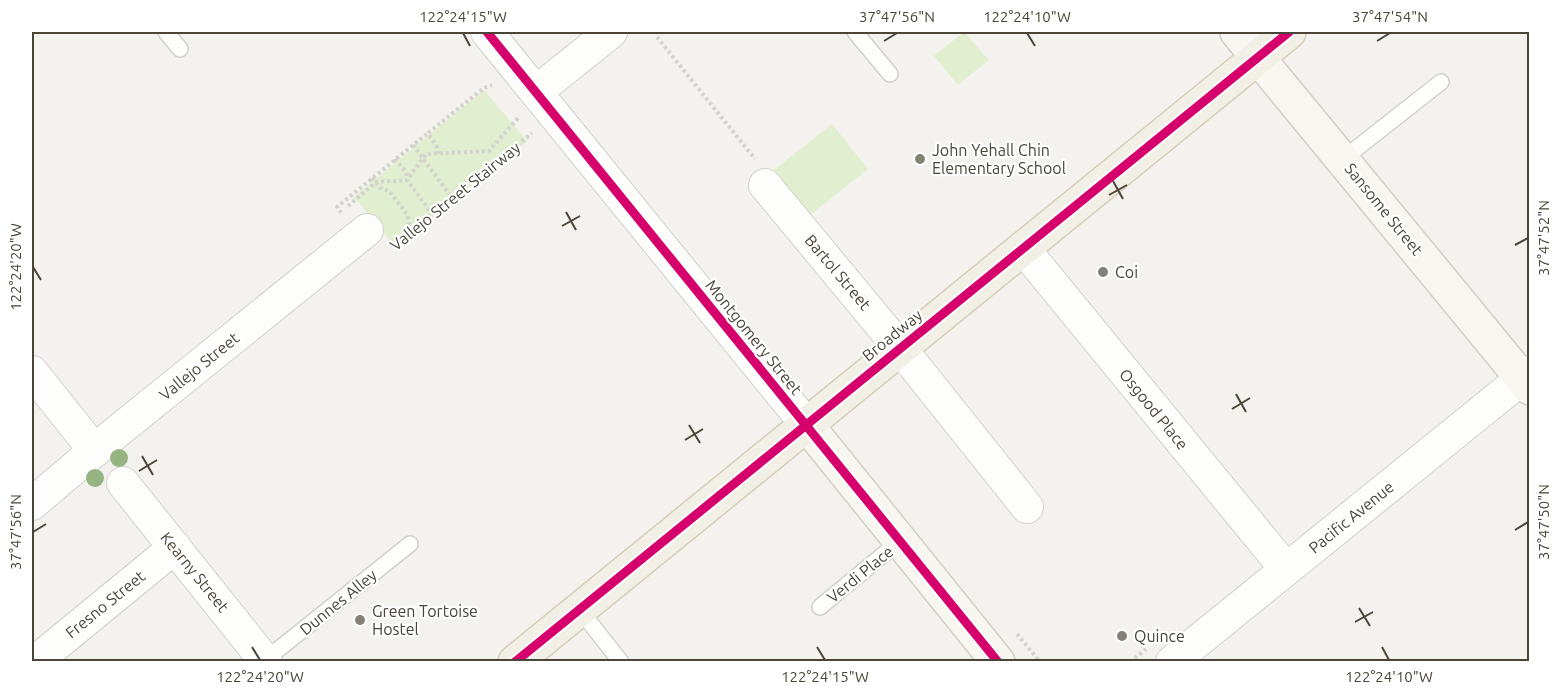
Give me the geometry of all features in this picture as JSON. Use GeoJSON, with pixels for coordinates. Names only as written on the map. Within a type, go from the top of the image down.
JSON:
{"type":"FeatureCollection","features":[{"type":"Feature","properties":{"kind":"main road","name":"Broadway"},"geometry":{"type":"LineString","coordinates":[[515,662],[1289,32]]}},
{"type":"Feature","properties":{"kind":"street","name":"Montgomery Street"},"geometry":{"type":"LineString","coordinates":[[487,32],[998,662]]}},
{"type":"Feature","properties":{"kind":"street"},"geometry":{"type":"LineString","coordinates":[[536,92],[611,32]]}},
{"type":"Feature","properties":{"kind":"street","name":"Sansome Street"},"geometry":{"type":"LineString","coordinates":[[1237,32],[1527,379]]}},
{"type":"Feature","properties":{"kind":"street","name":"Bartol Street"},"geometry":{"type":"LineString","coordinates":[[765,184],[1027,507]]}},
{"type":"Feature","properties":{"kind":"street","name":"Vallejo Street"},"geometry":{"type":"LineString","coordinates":[[32,504],[95,451],[376,241]]}},
{"type":"Feature","properties":{"kind":"street","name":"Osgood Place"},"geometry":{"type":"LineString","coordinates":[[1023,248],[1286,569]]}},
{"type":"Feature","properties":{"kind":"street"},"geometry":{"type":"LineString","coordinates":[[32,372],[95,451]]}},
{"type":"Feature","properties":{"kind":"street","name":"Pacific Avenue"},"geometry":{"type":"LineString","coordinates":[[1172,662],[1527,379]]}},
{"type":"Feature","properties":{"kind":"street","name":"Kearny Street"},"geometry":{"type":"LineString","coordinates":[[123,483],[266,661]]}},
{"type":"Feature","properties":{"kind":"street","name":"Fresno Street"},"geometry":{"type":"LineString","coordinates":[[35,662],[175,547]]}},
{"type":"Feature","properties":{"kind":"lane"},"geometry":{"type":"LineString","coordinates":[[166,32],[180,49]]}},
{"type":"Feature","properties":{"kind":"lane"},"geometry":{"type":"LineString","coordinates":[[855,32],[890,74]]}},
{"type":"Feature","properties":{"kind":"lane"},"geometry":{"type":"LineString","coordinates":[[1343,159],[1441,82]]}},
{"type":"Feature","properties":{"kind":"lane","name":"Verdi Place"},"geometry":{"type":"LineString","coordinates":[[820,607],[901,540]]}},
{"type":"Feature","properties":{"kind":"lane","name":"Dunnes Alley"},"geometry":{"type":"LineString","coordinates":[[266,661],[410,544]]}},
{"type":"Feature","properties":{"kind":"lane"},"geometry":{"type":"LineString","coordinates":[[579,609],[621,662]]}},
{"type":"Feature","properties":{"kind":"path"},"geometry":{"type":"LineString","coordinates":[[657,37],[769,176],[765,184]]}},
{"type":"Feature","properties":{"kind":"path"},"geometry":{"type":"LineString","coordinates":[[337,207],[484,88],[494,84]]}},
{"type":"Feature","properties":{"kind":"path"},"geometry":{"type":"LineString","coordinates":[[428,133],[437,147],[438,154]]}},
{"type":"Feature","properties":{"kind":"path"},"geometry":{"type":"LineString","coordinates":[[413,145],[452,198]]}},
{"type":"Feature","properties":{"kind":"path"},"geometry":{"type":"LineString","coordinates":[[395,159],[406,172],[407,180],[432,214]]}},
{"type":"Feature","properties":{"kind":"path"},"geometry":{"type":"LineString","coordinates":[[407,180],[422,159]]}},
{"type":"Feature","properties":{"kind":"path"},"geometry":{"type":"LineString","coordinates":[[372,178],[380,188],[389,191],[407,214],[413,230]]}},
{"type":"Feature","properties":{"kind":"path"},"geometry":{"type":"LineString","coordinates":[[348,205],[376,182],[407,180]]}},
{"type":"Feature","properties":{"kind":"green space"},"geometry":{"type":"Polygon","coordinates":[[[964,32],[989,60],[958,85],[934,56],[964,32]]]}},
{"type":"Feature","properties":{"kind":"green space"},"geometry":{"type":"Polygon","coordinates":[[[484,90],[527,141],[396,248],[354,197],[484,90]]]}},
{"type":"Feature","properties":{"kind":"green space"},"geometry":{"type":"Polygon","coordinates":[[[832,124],[868,169],[810,215],[774,170],[832,124]]]}},
{"type":"Feature","properties":{"kind":"cycle path"},"geometry":{"type":"LineString","coordinates":[[487,32],[998,662]]}},
{"type":"Feature","properties":{"kind":"cycle path"},"geometry":{"type":"LineString","coordinates":[[515,662],[1289,32]]}},
{"type":"Feature","properties":{"kind":"place","name":"John Yehall Chin Elementary School"},"geometry":{"type":"Point","coordinates":[920,159]}},
{"type":"Feature","properties":{"kind":"place","name":"Coi"},"geometry":{"type":"Point","coordinates":[1103,272]}},
{"type":"Feature","properties":{"kind":"place","name":"Green Tortoise Hostel"},"geometry":{"type":"Point","coordinates":[360,620]}},
{"type":"Feature","properties":{"kind":"place","name":"Quince"},"geometry":{"type":"Point","coordinates":[1122,636]}}]}
